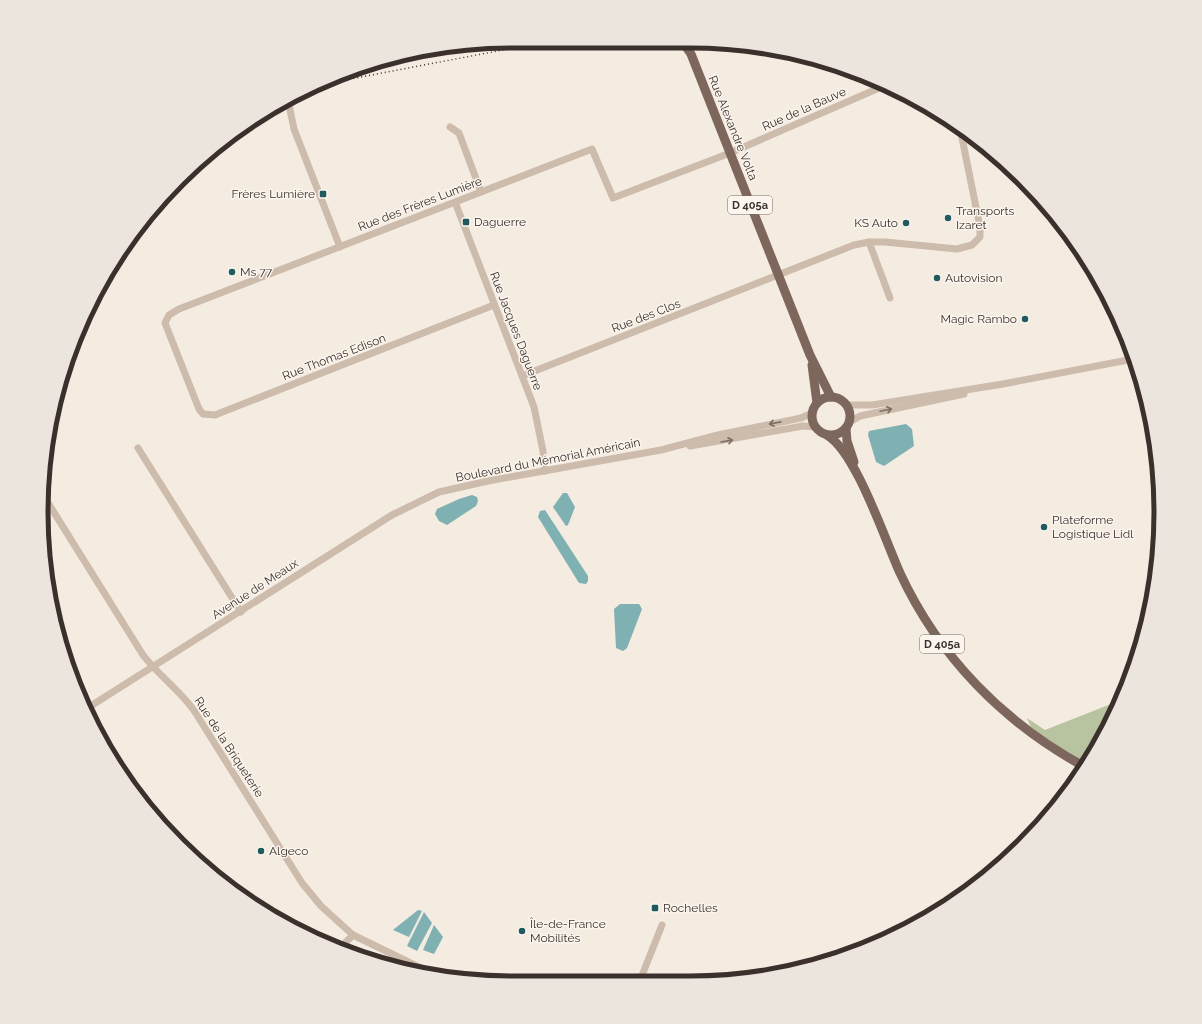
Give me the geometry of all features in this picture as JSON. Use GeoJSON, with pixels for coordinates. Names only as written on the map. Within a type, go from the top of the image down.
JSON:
{"type":"FeatureCollection","features":[{"type":"Feature","properties":{"kind":"main road","name":"Rue Alexandre Volta"},"geometry":{"type":"LineString","coordinates":[[688,48],[810,355],[831,397]]}},
{"type":"Feature","properties":{"kind":"main road","name":"Rue Alexandre Volta"},"geometry":{"type":"LineString","coordinates":[[810,355],[817,403]]}},
{"type":"Feature","properties":{"kind":"main road"},"geometry":{"type":"LineString","coordinates":[[831,397],[840,399],[847,405],[850,411],[848,425],[838,434],[827,435],[815,427],[812,413],[817,403],[831,397]]}},
{"type":"Feature","properties":{"kind":"main road","name":"D 405a"},"geometry":{"type":"LineString","coordinates":[[848,425],[847,441],[857,475]]}},
{"type":"Feature","properties":{"kind":"main road","name":"D 405a"},"geometry":{"type":"LineString","coordinates":[[827,435],[840,446],[857,475],[909,590],[929,625],[954,660],[993,702],[1019,724],[1059,752],[1080,764]]}},
{"type":"Feature","properties":{"kind":"street","name":"Rue de la Bauve"},"geometry":{"type":"LineString","coordinates":[[730,153],[879,88]]}},
{"type":"Feature","properties":{"kind":"street"},"geometry":{"type":"LineString","coordinates":[[289,105],[294,129],[340,247]]}},
{"type":"Feature","properties":{"kind":"street"},"geometry":{"type":"LineString","coordinates":[[450,127],[459,133],[481,192]]}},
{"type":"Feature","properties":{"kind":"street","name":"Rue des Clos"},"geometry":{"type":"LineString","coordinates":[[522,376],[854,245],[869,242],[956,249],[972,245],[980,237],[980,227],[962,136]]}},
{"type":"Feature","properties":{"kind":"street","name":"Rue des Frères Lumière"},"geometry":{"type":"LineString","coordinates":[[191,393],[165,323],[169,315],[455,202],[592,150],[613,198],[730,153]]}},
{"type":"Feature","properties":{"kind":"street","name":"Rue Jacques Daguerre"},"geometry":{"type":"LineString","coordinates":[[455,202],[534,407],[543,451],[545,471]]}},
{"type":"Feature","properties":{"kind":"street"},"geometry":{"type":"LineString","coordinates":[[869,242],[890,298]]}},
{"type":"Feature","properties":{"kind":"street","name":"Rue Thomas Edison"},"geometry":{"type":"LineString","coordinates":[[191,393],[203,414],[215,415],[494,305]]}},
{"type":"Feature","properties":{"kind":"street"},"geometry":{"type":"LineString","coordinates":[[847,405],[872,405],[1003,384],[1128,360]]}},
{"type":"Feature","properties":{"kind":"street"},"geometry":{"type":"LineString","coordinates":[[848,425],[860,416],[996,387],[1003,384]]}},
{"type":"Feature","properties":{"kind":"street"},"geometry":{"type":"LineString","coordinates":[[660,450],[718,435],[801,418],[812,413]]}},
{"type":"Feature","properties":{"kind":"street"},"geometry":{"type":"LineString","coordinates":[[660,450],[718,442],[803,426],[815,427]]}},
{"type":"Feature","properties":{"kind":"street"},"geometry":{"type":"LineString","coordinates":[[138,448],[241,612]]}},
{"type":"Feature","properties":{"kind":"street","name":"Boulevard du Mémorial Américain"},"geometry":{"type":"LineString","coordinates":[[439,492],[488,481],[660,450]]}},
{"type":"Feature","properties":{"kind":"street","name":"Avenue de Meaux"},"geometry":{"type":"LineString","coordinates":[[91,706],[392,515],[439,492]]}},
{"type":"Feature","properties":{"kind":"street","name":"Rue de la Briqueterie"},"geometry":{"type":"LineString","coordinates":[[48,503],[143,656],[152,667],[189,702],[302,883],[320,906],[353,935],[416,966]]}},
{"type":"Feature","properties":{"kind":"street"},"geometry":{"type":"LineString","coordinates":[[642,976],[662,925]]}},
{"type":"Feature","properties":{"kind":"street"},"geometry":{"type":"LineString","coordinates":[[344,944],[353,935]]}},
{"type":"Feature","properties":{"kind":"green space"},"geometry":{"type":"Polygon","coordinates":[[[1113,703],[1082,760],[1064,751],[1031,727],[1027,718],[1045,730],[1113,703]]]}},
{"type":"Feature","properties":{"kind":"water"},"geometry":{"type":"Polygon","coordinates":[[[906,424],[912,429],[914,446],[884,466],[876,462],[868,435],[869,431],[906,424]]]}},
{"type":"Feature","properties":{"kind":"water"},"geometry":{"type":"Polygon","coordinates":[[[563,493],[567,493],[575,507],[568,525],[566,526],[553,507],[563,493]]]}},
{"type":"Feature","properties":{"kind":"water"},"geometry":{"type":"Polygon","coordinates":[[[472,495],[477,497],[478,501],[476,506],[447,525],[439,521],[435,514],[437,509],[472,495]]]}},
{"type":"Feature","properties":{"kind":"water"},"geometry":{"type":"Polygon","coordinates":[[[545,510],[588,576],[588,581],[586,584],[579,583],[538,517],[540,511],[545,510]]]}},
{"type":"Feature","properties":{"kind":"water"},"geometry":{"type":"Polygon","coordinates":[[[620,604],[639,604],[642,609],[627,648],[623,651],[616,648],[614,609],[620,604]]]}},
{"type":"Feature","properties":{"kind":"water"},"geometry":{"type":"Polygon","coordinates":[[[418,910],[422,911],[409,937],[393,930],[418,910]]]}},
{"type":"Feature","properties":{"kind":"water"},"geometry":{"type":"Polygon","coordinates":[[[424,912],[432,923],[417,951],[407,946],[424,912]]]}},
{"type":"Feature","properties":{"kind":"water"},"geometry":{"type":"Polygon","coordinates":[[[434,925],[443,937],[434,954],[423,950],[434,925]]]}},
{"type":"Feature","properties":{"kind":"railway"},"geometry":{"type":"LineString","coordinates":[[339,81],[514,48]]}},
{"type":"Feature","properties":{"kind":"place","name":"Frères Lumière"},"geometry":{"type":"Point","coordinates":[323,194]}},
{"type":"Feature","properties":{"kind":"place","name":"Transports Izaret"},"geometry":{"type":"Point","coordinates":[948,218]}},
{"type":"Feature","properties":{"kind":"place","name":"Daguerre"},"geometry":{"type":"Point","coordinates":[466,222]}},
{"type":"Feature","properties":{"kind":"place","name":"KS Auto"},"geometry":{"type":"Point","coordinates":[906,223]}},
{"type":"Feature","properties":{"kind":"place","name":"Ms 77"},"geometry":{"type":"Point","coordinates":[232,272]}},
{"type":"Feature","properties":{"kind":"place","name":"Autovision"},"geometry":{"type":"Point","coordinates":[937,278]}},
{"type":"Feature","properties":{"kind":"place","name":"Magic Rambo"},"geometry":{"type":"Point","coordinates":[1025,319]}},
{"type":"Feature","properties":{"kind":"place","name":"Plateforme Logistique Lidl"},"geometry":{"type":"Point","coordinates":[1044,527]}},
{"type":"Feature","properties":{"kind":"place","name":"Algeco"},"geometry":{"type":"Point","coordinates":[261,851]}},
{"type":"Feature","properties":{"kind":"place","name":"Rochelles"},"geometry":{"type":"Point","coordinates":[655,908]}},
{"type":"Feature","properties":{"kind":"place","name":"Île-de-France Mobilités"},"geometry":{"type":"Point","coordinates":[522,931]}}]}
